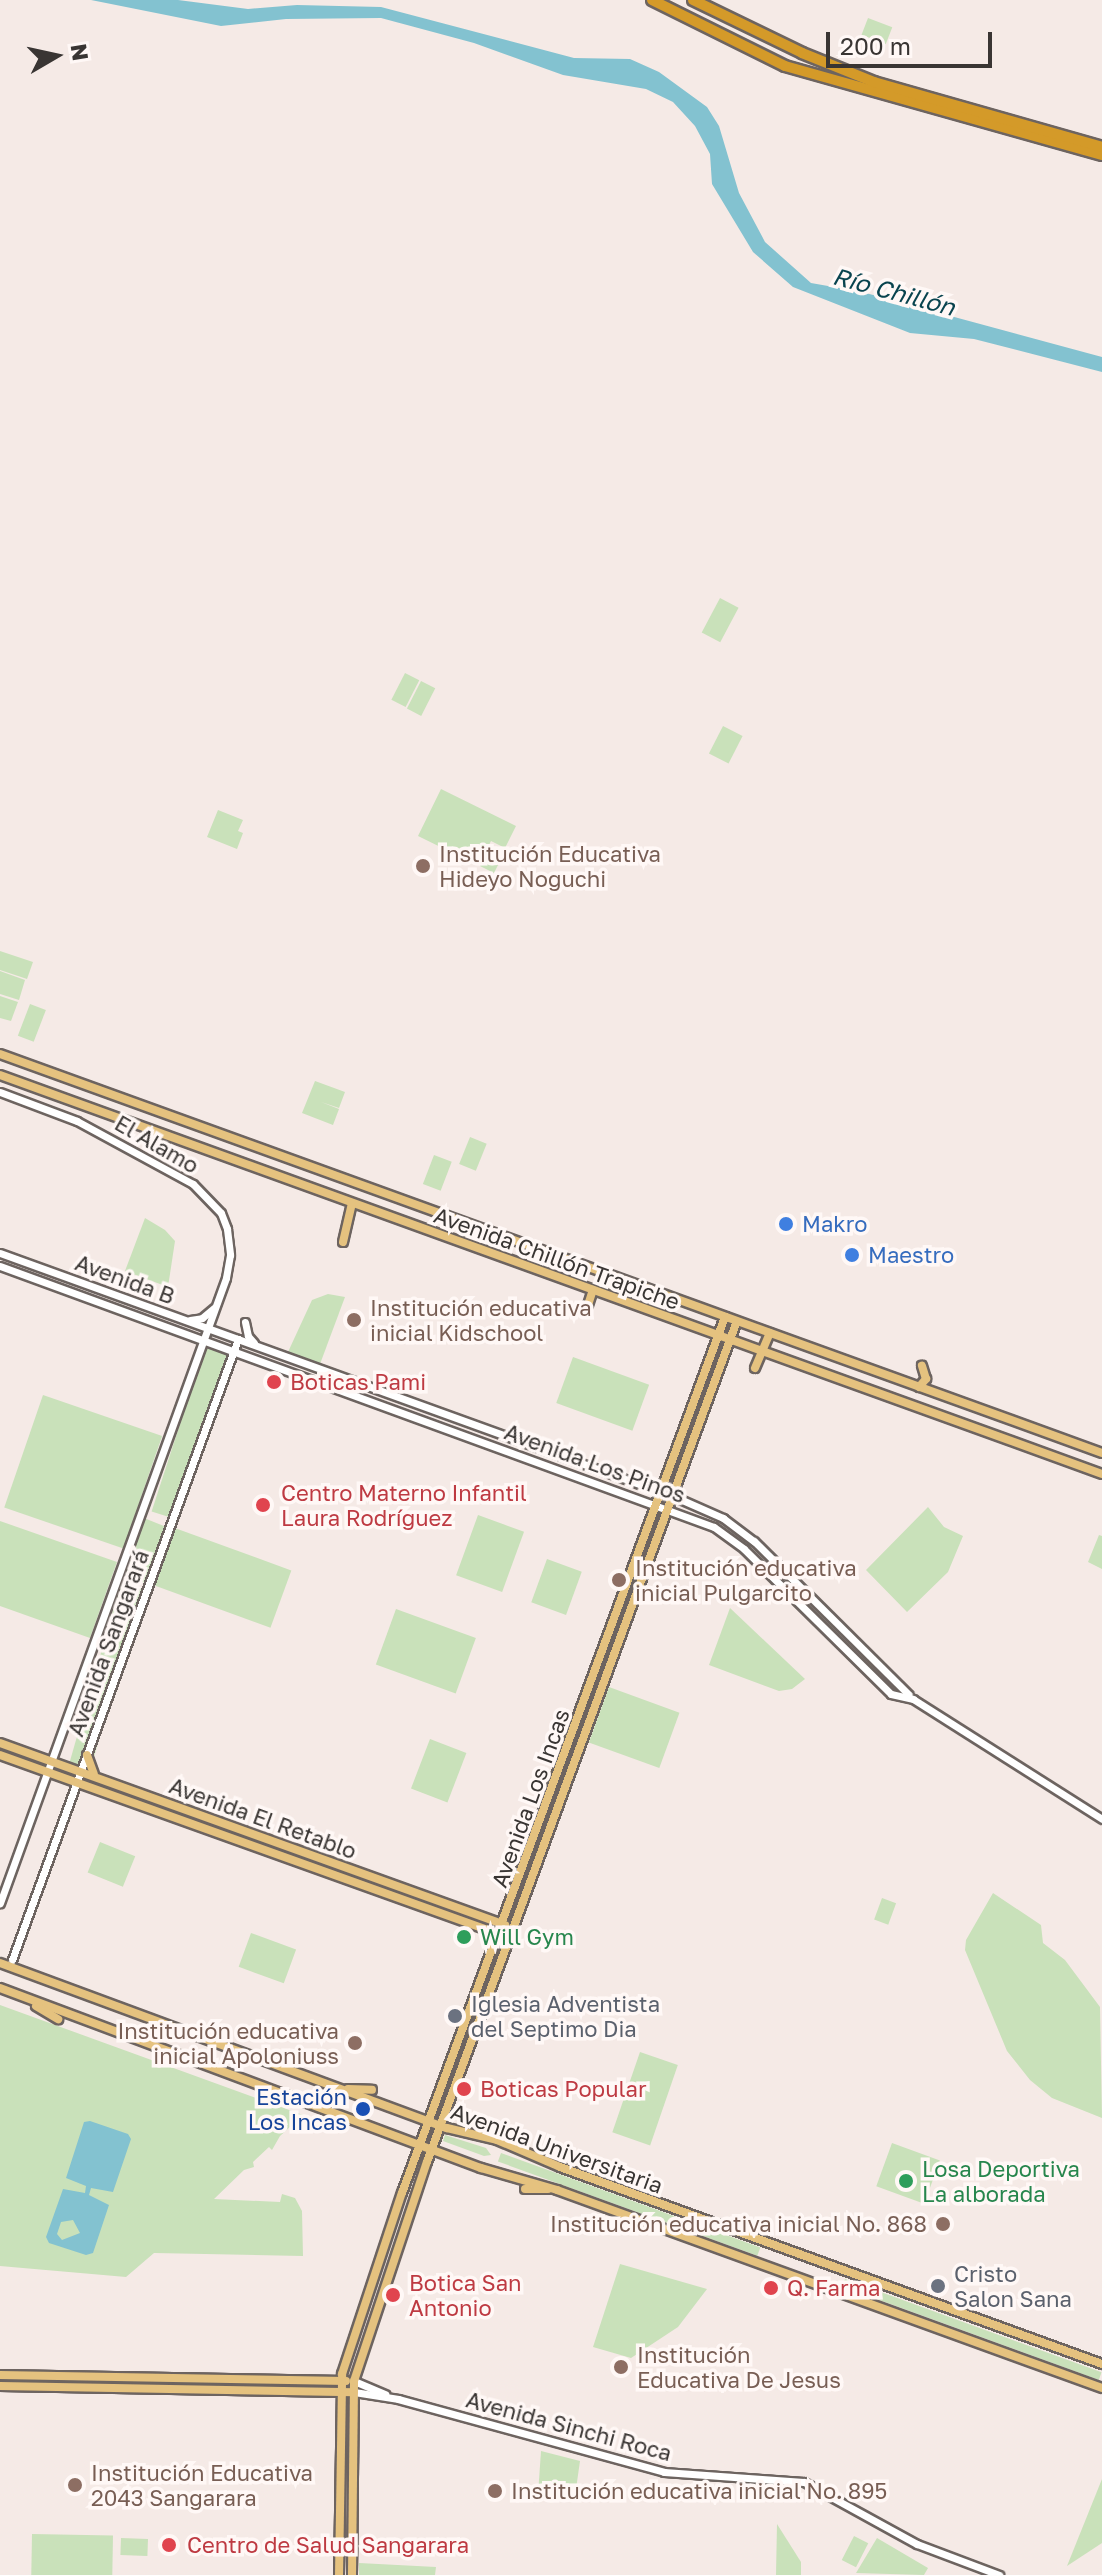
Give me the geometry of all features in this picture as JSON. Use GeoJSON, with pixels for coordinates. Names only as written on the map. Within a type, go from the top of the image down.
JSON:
{"type":"FeatureCollection","features":[{"type":"Feature","properties":{"kind":"highway"},"geometry":{"type":"LineString","coordinates":[[652,0],[785,66],[1102,155]]}},
{"type":"Feature","properties":{"kind":"highway"},"geometry":{"type":"LineString","coordinates":[[693,0],[802,53],[874,82],[1102,147]]}},
{"type":"Feature","properties":{"kind":"main road","name":"Avenida Chillón Trapiche"},"geometry":{"type":"LineString","coordinates":[[0,1054],[1102,1453]]}},
{"type":"Feature","properties":{"kind":"main road","name":"Avenida Chillón Trapiche"},"geometry":{"type":"LineString","coordinates":[[0,1075],[1102,1474]]}},
{"type":"Feature","properties":{"kind":"main road"},"geometry":{"type":"LineString","coordinates":[[101,1112],[108,1093]]}},
{"type":"Feature","properties":{"kind":"main road"},"geometry":{"type":"LineString","coordinates":[[143,1127],[150,1108]]}},
{"type":"Feature","properties":{"kind":"main road"},"geometry":{"type":"LineString","coordinates":[[325,1193],[331,1174]]}},
{"type":"Feature","properties":{"kind":"main road"},"geometry":{"type":"LineString","coordinates":[[387,1215],[394,1197]]}},
{"type":"Feature","properties":{"kind":"main road"},"geometry":{"type":"LineString","coordinates":[[343,1242],[352,1203]]}},
{"type":"Feature","properties":{"kind":"main road"},"geometry":{"type":"LineString","coordinates":[[501,1257],[507,1238]]}},
{"type":"Feature","properties":{"kind":"main road"},"geometry":{"type":"LineString","coordinates":[[588,1305],[593,1290]]}},
{"type":"Feature","properties":{"kind":"main road","name":"Avenida Los Incas"},"geometry":{"type":"LineString","coordinates":[[339,2575],[341,2381],[392,2223],[725,1317]]}},
{"type":"Feature","properties":{"kind":"main road","name":"Avenida Los Incas"},"geometry":{"type":"LineString","coordinates":[[352,2575],[354,2381],[441,2125],[737,1321]]}},
{"type":"Feature","properties":{"kind":"main road"},"geometry":{"type":"LineString","coordinates":[[755,1368],[770,1333]]}},
{"type":"Feature","properties":{"kind":"main road"},"geometry":{"type":"LineString","coordinates":[[808,1368],[815,1349]]}},
{"type":"Feature","properties":{"kind":"main road"},"geometry":{"type":"LineString","coordinates":[[919,1387],[926,1379],[922,1366]]}},
{"type":"Feature","properties":{"kind":"main road"},"geometry":{"type":"LineString","coordinates":[[1017,1443],[1024,1425]]}},
{"type":"Feature","properties":{"kind":"main road"},"geometry":{"type":"LineString","coordinates":[[582,1709],[593,1713]]}},
{"type":"Feature","properties":{"kind":"main road","name":"Avenida El Retablo"},"geometry":{"type":"LineString","coordinates":[[0,1743],[514,1928]]}},
{"type":"Feature","properties":{"kind":"main road","name":"Avenida El Retablo"},"geometry":{"type":"LineString","coordinates":[[0,1755],[510,1938]]}},
{"type":"Feature","properties":{"kind":"main road"},"geometry":{"type":"LineString","coordinates":[[87,1755],[90,1769],[98,1778]]}},
{"type":"Feature","properties":{"kind":"main road","name":"Avenida Universitaria"},"geometry":{"type":"LineString","coordinates":[[0,1963],[441,2125],[497,2140],[560,2167],[1102,2364]]}},
{"type":"Feature","properties":{"kind":"main road","name":"Avenida Universitaria"},"geometry":{"type":"LineString","coordinates":[[0,1988],[481,2168],[557,2190],[1102,2388]]}},
{"type":"Feature","properties":{"kind":"main road"},"geometry":{"type":"LineString","coordinates":[[22,1996],[58,2019]]}},
{"type":"Feature","properties":{"kind":"main road"},"geometry":{"type":"LineString","coordinates":[[460,2040],[471,2044]]}},
{"type":"Feature","properties":{"kind":"main road"},"geometry":{"type":"LineString","coordinates":[[338,2088],[372,2090]]}},
{"type":"Feature","properties":{"kind":"main road"},"geometry":{"type":"LineString","coordinates":[[518,2143],[560,2167]]}},
{"type":"Feature","properties":{"kind":"main road"},"geometry":{"type":"LineString","coordinates":[[525,2189],[557,2190]]}},
{"type":"Feature","properties":{"kind":"main road"},"geometry":{"type":"LineString","coordinates":[[392,2223],[405,2227]]}},
{"type":"Feature","properties":{"kind":"main road","name":"Avenida Sinchi Roca"},"geometry":{"type":"LineString","coordinates":[[0,2375],[354,2381]]}},
{"type":"Feature","properties":{"kind":"main road","name":"Avenida Sinchi Roca"},"geometry":{"type":"LineString","coordinates":[[0,2386],[354,2392]]}},
{"type":"Feature","properties":{"kind":"street","name":"El Alamo"},"geometry":{"type":"LineString","coordinates":[[0,1092],[100,1132],[203,1191],[221,1213],[230,1240],[229,1264],[208,1328]]}},
{"type":"Feature","properties":{"kind":"street","name":"Avenida B"},"geometry":{"type":"LineString","coordinates":[[0,1253],[238,1339]]}},
{"type":"Feature","properties":{"kind":"street","name":"Avenida B"},"geometry":{"type":"LineString","coordinates":[[0,1266],[234,1350]]}},
{"type":"Feature","properties":{"kind":"street"},"geometry":{"type":"LineString","coordinates":[[89,1298],[93,1286]]}},
{"type":"Feature","properties":{"kind":"street"},"geometry":{"type":"LineString","coordinates":[[183,1319],[202,1318],[217,1302]]}},
{"type":"Feature","properties":{"kind":"street"},"geometry":{"type":"LineString","coordinates":[[245,1322],[248,1336],[260,1346]]}},
{"type":"Feature","properties":{"kind":"street","name":"Avenida Sangarará"},"geometry":{"type":"LineString","coordinates":[[0,1903],[208,1328]]}},
{"type":"Feature","properties":{"kind":"street"},"geometry":{"type":"LineString","coordinates":[[182,1331],[196,1346],[195,1362]]}},
{"type":"Feature","properties":{"kind":"street","name":"Avenida Sangarará"},"geometry":{"type":"LineString","coordinates":[[12,1960],[238,1339]]}},
{"type":"Feature","properties":{"kind":"street","name":"Avenida Los Pinos"},"geometry":{"type":"LineString","coordinates":[[238,1339],[661,1492]]}},
{"type":"Feature","properties":{"kind":"street","name":"Avenida Los Pinos"},"geometry":{"type":"LineString","coordinates":[[234,1350],[714,1527],[744,1549],[891,1694],[913,1699]]}},
{"type":"Feature","properties":{"kind":"street"},"geometry":{"type":"LineString","coordinates":[[226,1372],[239,1359],[256,1358]]}},
{"type":"Feature","properties":{"kind":"street"},"geometry":{"type":"LineString","coordinates":[[340,1389],[344,1378]]}},
{"type":"Feature","properties":{"kind":"street"},"geometry":{"type":"LineString","coordinates":[[646,1501],[651,1488]]}},
{"type":"Feature","properties":{"kind":"street","name":"Avenida Los Pinos"},"geometry":{"type":"LineString","coordinates":[[673,1496],[723,1518],[754,1541],[913,1699]]}},
{"type":"Feature","properties":{"kind":"street"},"geometry":{"type":"LineString","coordinates":[[913,1699],[1102,1819]]}},
{"type":"Feature","properties":{"kind":"street","name":"Avenida Sinchi Roca"},"geometry":{"type":"LineString","coordinates":[[354,2381],[398,2399]]}},
{"type":"Feature","properties":{"kind":"street","name":"Avenida Sinchi Roca"},"geometry":{"type":"LineString","coordinates":[[354,2392],[398,2399],[664,2472],[804,2482],[917,2544],[999,2575]]}},
{"type":"Feature","properties":{"kind":"green space"},"geometry":{"type":"Polygon","coordinates":[[[868,18],[892,27],[886,44],[862,35],[868,18]]]}},
{"type":"Feature","properties":{"kind":"green space"},"geometry":{"type":"Polygon","coordinates":[[[720,598],[739,608],[720,642],[702,632],[720,598]]]}},
{"type":"Feature","properties":{"kind":"green space"},"geometry":{"type":"Polygon","coordinates":[[[405,673],[419,680],[406,707],[391,700],[405,673]]]}},
{"type":"Feature","properties":{"kind":"green space"},"geometry":{"type":"Polygon","coordinates":[[[421,681],[435,688],[421,716],[407,709],[421,681]]]}},
{"type":"Feature","properties":{"kind":"green space"},"geometry":{"type":"Polygon","coordinates":[[[723,726],[743,736],[729,764],[709,754],[723,726]]]}},
{"type":"Feature","properties":{"kind":"green space"},"geometry":{"type":"Polygon","coordinates":[[[441,789],[516,826],[505,848],[491,841],[488,847],[503,855],[494,873],[480,866],[482,859],[477,857],[471,862],[418,836],[441,789]]]}},
{"type":"Feature","properties":{"kind":"green space"},"geometry":{"type":"Polygon","coordinates":[[[218,810],[243,820],[238,831],[243,833],[237,849],[207,837],[218,810]]]}},
{"type":"Feature","properties":{"kind":"green space"},"geometry":{"type":"Polygon","coordinates":[[[0,951],[33,962],[27,979],[0,970],[0,951]]]}},
{"type":"Feature","properties":{"kind":"green space"},"geometry":{"type":"Polygon","coordinates":[[[0,971],[25,980],[19,1000],[0,994],[0,971]]]}},
{"type":"Feature","properties":{"kind":"green space"},"geometry":{"type":"Polygon","coordinates":[[[0,996],[18,1002],[11,1021],[0,1018],[0,996]]]}},
{"type":"Feature","properties":{"kind":"green space"},"geometry":{"type":"Polygon","coordinates":[[[30,1004],[46,1010],[34,1042],[18,1036],[30,1004]]]}},
{"type":"Feature","properties":{"kind":"green space"},"geometry":{"type":"Polygon","coordinates":[[[315,1081],[345,1092],[339,1108],[321,1102],[339,1109],[333,1125],[302,1113],[315,1081]]]}},
{"type":"Feature","properties":{"kind":"green space"},"geometry":{"type":"Polygon","coordinates":[[[470,1137],[487,1144],[476,1171],[459,1164],[470,1137]]]}},
{"type":"Feature","properties":{"kind":"green space"},"geometry":{"type":"Polygon","coordinates":[[[434,1155],[452,1162],[441,1191],[423,1184],[434,1155]]]}},
{"type":"Feature","properties":{"kind":"green space"},"geometry":{"type":"Polygon","coordinates":[[[145,1218],[165,1230],[175,1241],[168,1287],[125,1271],[145,1218]]]}},
{"type":"Feature","properties":{"kind":"green space"},"geometry":{"type":"Polygon","coordinates":[[[328,1294],[345,1297],[320,1364],[288,1352],[312,1300],[328,1294]]]}},
{"type":"Feature","properties":{"kind":"green space"},"geometry":{"type":"Polygon","coordinates":[[[206,1344],[230,1352],[175,1519],[152,1511],[206,1344]]]}},
{"type":"Feature","properties":{"kind":"green space"},"geometry":{"type":"Polygon","coordinates":[[[573,1357],[649,1385],[632,1431],[556,1403],[573,1357]]]}},
{"type":"Feature","properties":{"kind":"green space"},"geometry":{"type":"Polygon","coordinates":[[[43,1395],[162,1436],[123,1549],[4,1508],[43,1395]]]}},
{"type":"Feature","properties":{"kind":"green space"},"geometry":{"type":"Polygon","coordinates":[[[928,1507],[944,1527],[963,1536],[948,1572],[907,1612],[866,1570],[928,1507]]]}},
{"type":"Feature","properties":{"kind":"green space"},"geometry":{"type":"Polygon","coordinates":[[[478,1515],[524,1532],[502,1592],[456,1575],[478,1515]]]}},
{"type":"Feature","properties":{"kind":"green space"},"geometry":{"type":"Polygon","coordinates":[[[144,1518],[166,1527],[144,1583],[122,1574],[144,1518]]]}},
{"type":"Feature","properties":{"kind":"green space"},"geometry":{"type":"Polygon","coordinates":[[[0,1521],[117,1562],[90,1638],[0,1606],[0,1521]]]}},
{"type":"Feature","properties":{"kind":"green space"},"geometry":{"type":"Polygon","coordinates":[[[172,1527],[291,1570],[270,1628],[151,1584],[172,1527]]]}},
{"type":"Feature","properties":{"kind":"green space"},"geometry":{"type":"Polygon","coordinates":[[[1099,1535],[1102,1536],[1102,1569],[1088,1562],[1099,1535]]]}},
{"type":"Feature","properties":{"kind":"green space"},"geometry":{"type":"Polygon","coordinates":[[[547,1559],[582,1572],[566,1615],[531,1602],[547,1559]]]}},
{"type":"Feature","properties":{"kind":"green space"},"geometry":{"type":"Polygon","coordinates":[[[121,1583],[142,1589],[90,1771],[69,1765],[121,1583]]]}},
{"type":"Feature","properties":{"kind":"green space"},"geometry":{"type":"Polygon","coordinates":[[[730,1608],[805,1679],[792,1689],[779,1691],[709,1665],[730,1608]]]}},
{"type":"Feature","properties":{"kind":"green space"},"geometry":{"type":"Polygon","coordinates":[[[396,1609],[476,1638],[456,1694],[376,1664],[396,1609]]]}},
{"type":"Feature","properties":{"kind":"green space"},"geometry":{"type":"Polygon","coordinates":[[[609,1687],[679,1713],[659,1768],[589,1742],[609,1687]]]}},
{"type":"Feature","properties":{"kind":"green space"},"geometry":{"type":"Polygon","coordinates":[[[430,1739],[466,1753],[447,1802],[411,1788],[430,1739]]]}},
{"type":"Feature","properties":{"kind":"green space"},"geometry":{"type":"Polygon","coordinates":[[[100,1842],[135,1856],[123,1887],[88,1873],[100,1842]]]}},
{"type":"Feature","properties":{"kind":"green space"},"geometry":{"type":"Polygon","coordinates":[[[993,1893],[1041,1925],[1043,1943],[1065,1960],[1100,2007],[1102,2118],[1052,2098],[1030,2080],[1007,2051],[965,1950],[966,1940],[993,1893]]]}},
{"type":"Feature","properties":{"kind":"green space"},"geometry":{"type":"Polygon","coordinates":[[[882,1898],[896,1903],[888,1925],[874,1920],[882,1898]]]}},
{"type":"Feature","properties":{"kind":"green space"},"geometry":{"type":"Polygon","coordinates":[[[251,1933],[296,1949],[284,1983],[239,1967],[251,1933]]]}},
{"type":"Feature","properties":{"kind":"green space"},"geometry":{"type":"Polygon","coordinates":[[[0,2005],[303,2115],[280,2136],[272,2150],[269,2147],[253,2162],[254,2167],[244,2170],[214,2199],[280,2202],[282,2194],[295,2198],[302,2211],[303,2256],[154,2253],[126,2277],[0,2266],[0,2005]]]}},
{"type":"Feature","properties":{"kind":"green space"},"geometry":{"type":"Polygon","coordinates":[[[640,2052],[678,2065],[650,2145],[612,2132],[640,2052]]]}},
{"type":"Feature","properties":{"kind":"green space"},"geometry":{"type":"Polygon","coordinates":[[[445,2135],[486,2148],[491,2155],[484,2156],[443,2141],[445,2135]]]}},
{"type":"Feature","properties":{"kind":"green space"},"geometry":{"type":"Polygon","coordinates":[[[892,2143],[940,2160],[924,2204],[876,2186],[892,2143]]]}},
{"type":"Feature","properties":{"kind":"green space"},"geometry":{"type":"Polygon","coordinates":[[[501,2153],[760,2247],[757,2256],[498,2161],[501,2153]]]}},
{"type":"Feature","properties":{"kind":"green space"},"geometry":{"type":"Polygon","coordinates":[[[620,2264],[707,2289],[678,2327],[631,2358],[593,2347],[620,2264]]]}},
{"type":"Feature","properties":{"kind":"green space"},"geometry":{"type":"Polygon","coordinates":[[[845,2279],[1102,2372],[1099,2380],[842,2287],[845,2279]]]}},
{"type":"Feature","properties":{"kind":"green space"},"geometry":{"type":"Polygon","coordinates":[[[541,2451],[580,2461],[575,2496],[538,2495],[541,2451]]]}},
{"type":"Feature","properties":{"kind":"green space"},"geometry":{"type":"Polygon","coordinates":[[[1102,2479],[1102,2543],[1067,2566],[1102,2479]]]}},
{"type":"Feature","properties":{"kind":"green space"},"geometry":{"type":"Polygon","coordinates":[[[777,2524],[801,2562],[801,2575],[776,2575],[777,2524]]]}},
{"type":"Feature","properties":{"kind":"green space"},"geometry":{"type":"Polygon","coordinates":[[[32,2534],[113,2535],[112,2575],[31,2575],[32,2534]]]}},
{"type":"Feature","properties":{"kind":"green space"},"geometry":{"type":"Polygon","coordinates":[[[854,2536],[868,2543],[856,2567],[842,2560],[854,2536]]]}},
{"type":"Feature","properties":{"kind":"green space"},"geometry":{"type":"Polygon","coordinates":[[[121,2538],[148,2539],[147,2556],[120,2555],[121,2538]]]}},
{"type":"Feature","properties":{"kind":"green space"},"geometry":{"type":"Polygon","coordinates":[[[877,2538],[928,2568],[924,2575],[856,2573],[877,2538]]]}},
{"type":"Feature","properties":{"kind":"green space"},"geometry":{"type":"Polygon","coordinates":[[[359,2563],[436,2567],[435,2575],[359,2575],[359,2563]]]}},
{"type":"Feature","properties":{"kind":"water"},"geometry":{"type":"Polygon","coordinates":[[[91,0],[178,0],[248,9],[297,5],[381,7],[574,58],[630,59],[659,72],[707,107],[719,126],[739,193],[765,242],[811,283],[862,292],[1102,357],[1102,372],[974,339],[910,333],[793,287],[753,252],[712,184],[710,154],[695,126],[673,102],[646,89],[563,75],[474,43],[381,18],[286,19],[221,26],[91,0]]]}},
{"type":"Feature","properties":{"kind":"water"},"geometry":{"type":"Polygon","coordinates":[[[90,2121],[128,2134],[131,2139],[113,2192],[91,2188],[89,2195],[109,2205],[93,2253],[86,2255],[49,2243],[46,2237],[63,2189],[85,2193],[86,2186],[66,2178],[84,2122],[90,2121]],[[73,2220],[61,2222],[57,2234],[62,2240],[80,2233],[73,2220]]]}},
{"type":"Feature","properties":{"kind":"place","name":"Institución Educativa Hideyo Noguchi"},"geometry":{"type":"Point","coordinates":[423,866]}},
{"type":"Feature","properties":{"kind":"place","name":"Makro"},"geometry":{"type":"Point","coordinates":[786,1224]}},
{"type":"Feature","properties":{"kind":"place","name":"Maestro"},"geometry":{"type":"Point","coordinates":[852,1255]}},
{"type":"Feature","properties":{"kind":"place","name":"Institución educativa inicial Kidschool"},"geometry":{"type":"Point","coordinates":[354,1320]}},
{"type":"Feature","properties":{"kind":"place","name":"Boticas Pami"},"geometry":{"type":"Point","coordinates":[274,1382]}},
{"type":"Feature","properties":{"kind":"place","name":"Centro Materno Infantil Laura Rodríguez"},"geometry":{"type":"Point","coordinates":[263,1505]}},
{"type":"Feature","properties":{"kind":"place","name":"Institución educativa inicial Pulgarcito"},"geometry":{"type":"Point","coordinates":[619,1580]}},
{"type":"Feature","properties":{"kind":"place","name":"Will Gym"},"geometry":{"type":"Point","coordinates":[464,1937]}},
{"type":"Feature","properties":{"kind":"place","name":"Iglesia Adventista del Septimo Dia"},"geometry":{"type":"Point","coordinates":[455,2016]}},
{"type":"Feature","properties":{"kind":"place","name":"Institución educativa inicial Apoloniuss"},"geometry":{"type":"Point","coordinates":[355,2043]}},
{"type":"Feature","properties":{"kind":"place","name":"Boticas Popular"},"geometry":{"type":"Point","coordinates":[464,2089]}},
{"type":"Feature","properties":{"kind":"place","name":"Estación Los Incas"},"geometry":{"type":"Point","coordinates":[363,2109]}},
{"type":"Feature","properties":{"kind":"place","name":"Losa Deportiva La alborada"},"geometry":{"type":"Point","coordinates":[906,2181]}},
{"type":"Feature","properties":{"kind":"place","name":"Institución educativa inicial No. 868"},"geometry":{"type":"Point","coordinates":[943,2224]}},
{"type":"Feature","properties":{"kind":"place","name":"Cristo Salon Sana"},"geometry":{"type":"Point","coordinates":[938,2286]}},
{"type":"Feature","properties":{"kind":"place","name":"Q. Farma"},"geometry":{"type":"Point","coordinates":[771,2288]}},
{"type":"Feature","properties":{"kind":"place","name":"Botica San Antonio"},"geometry":{"type":"Point","coordinates":[393,2295]}},
{"type":"Feature","properties":{"kind":"place","name":"Institución Educativa De Jesus"},"geometry":{"type":"Point","coordinates":[621,2367]}},
{"type":"Feature","properties":{"kind":"place","name":"Institución Educativa 2043 Sangarara"},"geometry":{"type":"Point","coordinates":[75,2485]}},
{"type":"Feature","properties":{"kind":"place","name":"Institución educativa inicial No. 895"},"geometry":{"type":"Point","coordinates":[495,2491]}},
{"type":"Feature","properties":{"kind":"place","name":"Centro de Salud Sangarara"},"geometry":{"type":"Point","coordinates":[169,2545]}},
{"type":"Feature","properties":{"kind":"water label","name":"Río Chillón"},"geometry":{"type":"Point","coordinates":[894,291]}}]}
